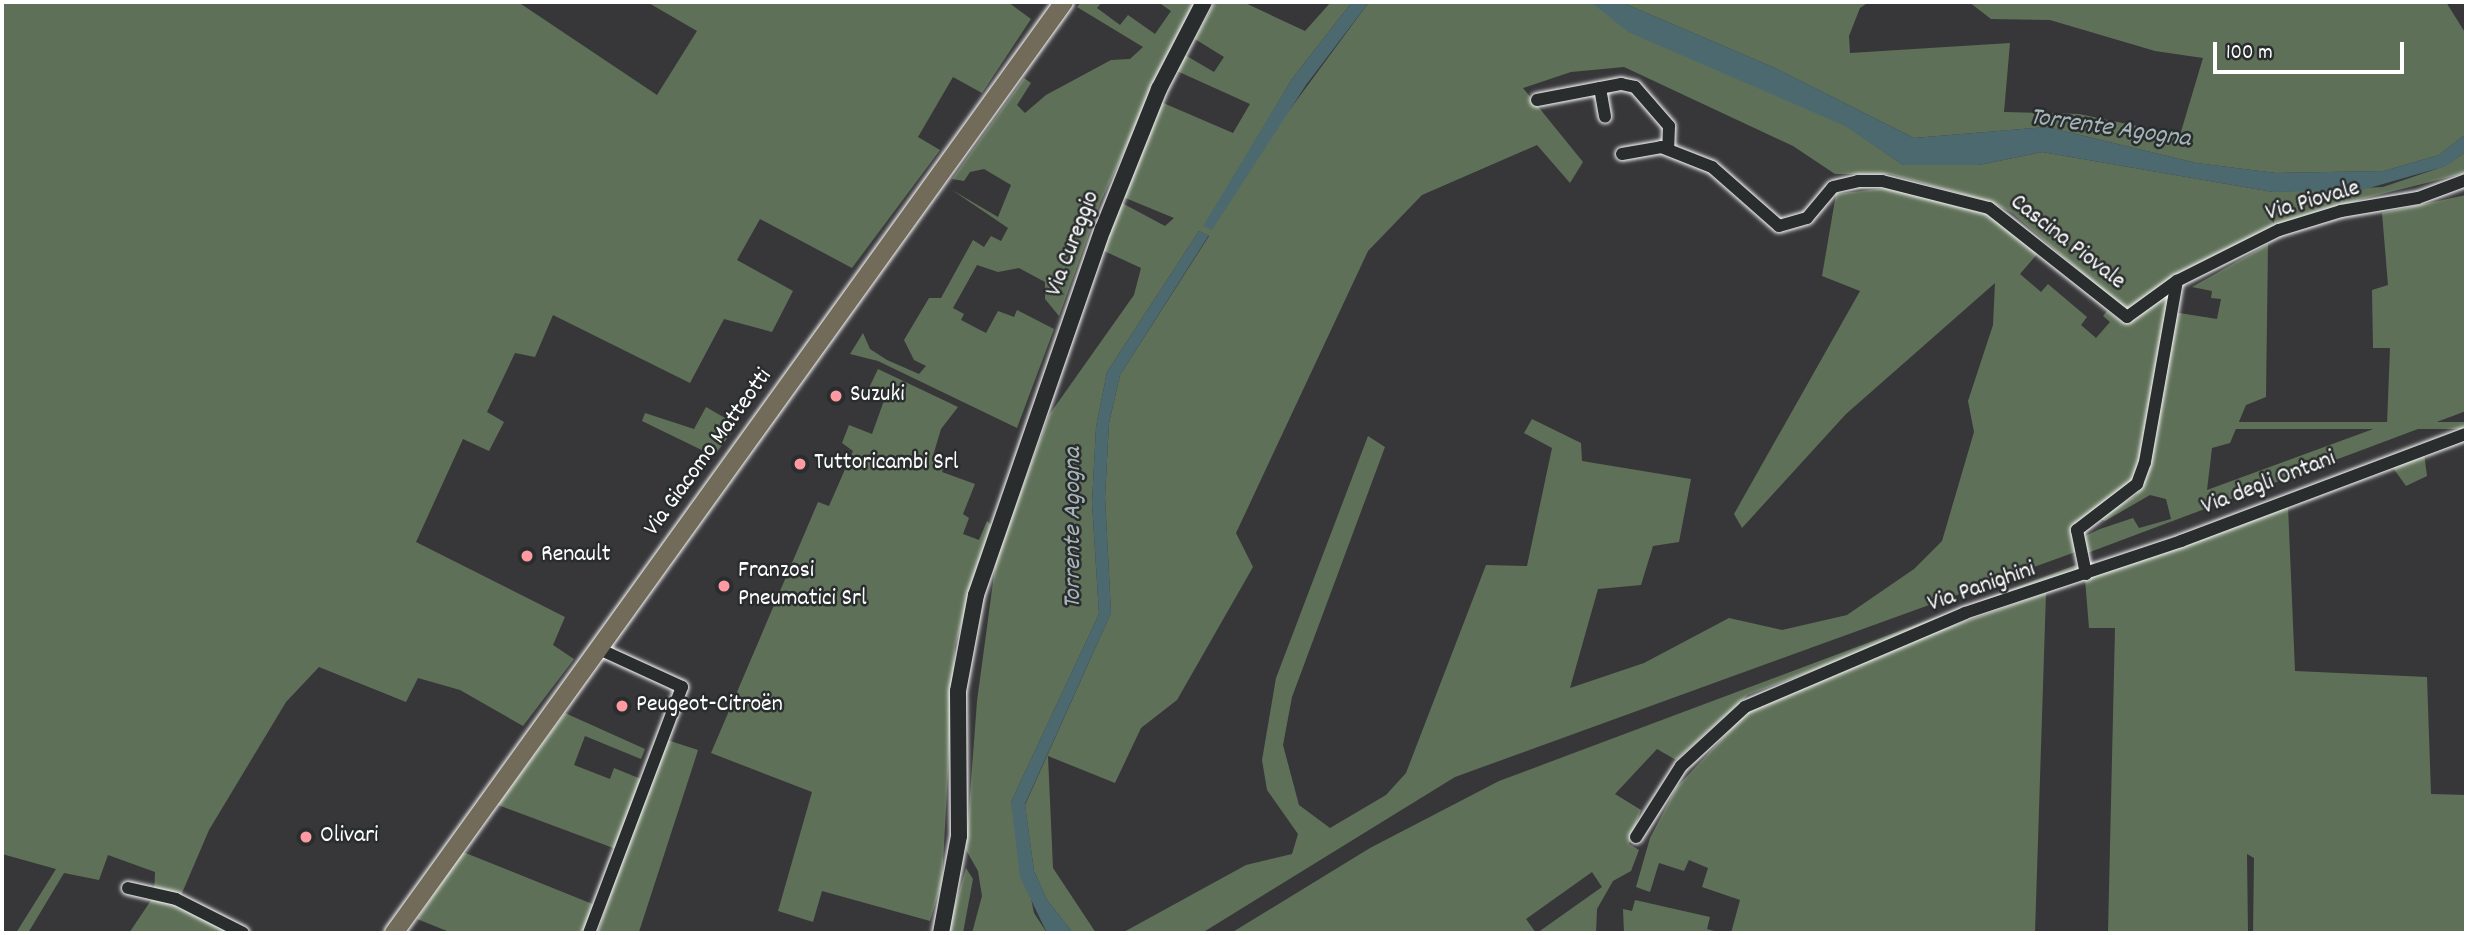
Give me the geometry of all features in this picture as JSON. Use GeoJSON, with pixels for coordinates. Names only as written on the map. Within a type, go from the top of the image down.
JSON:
{"type":"FeatureCollection","features":[{"type":"Feature","properties":{"kind":"main road","name":"Via Giacomo Matteotti"},"geometry":{"type":"LineString","coordinates":[[394,933],[1064,2]]}},
{"type":"Feature","properties":{"kind":"main road","name":"Via Cureggio"},"geometry":{"type":"LineString","coordinates":[[941,933],[959,836],[958,691],[976,595],[1103,229],[1159,89],[1203,2]]}},
{"type":"Feature","properties":{"kind":"street"},"geometry":{"type":"LineString","coordinates":[[1537,100],[1621,84],[1635,88],[1669,126],[1668,149],[1622,154]]}},
{"type":"Feature","properties":{"kind":"street"},"geometry":{"type":"LineString","coordinates":[[1600,89],[1605,117]]}},
{"type":"Feature","properties":{"kind":"street","name":"Cascina Piovale"},"geometry":{"type":"LineString","coordinates":[[1668,149],[1735,182],[1779,226],[1807,218],[1833,187],[1858,181],[1882,181],[1989,208],[2127,317],[2177,281]]}},
{"type":"Feature","properties":{"kind":"street","name":"Via Piovale"},"geometry":{"type":"LineString","coordinates":[[2177,281],[2279,230],[2341,211],[2418,198],[2466,180]]}},
{"type":"Feature","properties":{"kind":"street"},"geometry":{"type":"LineString","coordinates":[[2086,574],[2077,530],[2087,518],[2137,484],[2145,462],[2177,281]]}},
{"type":"Feature","properties":{"kind":"street","name":"Via degli Ontani"},"geometry":{"type":"LineString","coordinates":[[2086,574],[2466,435]]}},
{"type":"Feature","properties":{"kind":"street","name":"Via Panighini"},"geometry":{"type":"LineString","coordinates":[[1636,836],[1681,766],[1745,707],[1965,614],[2086,574]]}},
{"type":"Feature","properties":{"kind":"street"},"geometry":{"type":"LineString","coordinates":[[589,933],[682,687],[599,649]]}},
{"type":"Feature","properties":{"kind":"street"},"geometry":{"type":"LineString","coordinates":[[128,888],[176,899],[243,933]]}},
{"type":"Feature","properties":{"kind":"green space"},"geometry":{"type":"Polygon","coordinates":[[[2,2],[518,2],[657,95],[697,31],[647,2],[1008,2],[1031,19],[982,93],[953,77],[918,137],[940,150],[852,268],[760,219],[737,260],[793,291],[772,332],[724,319],[690,383],[553,315],[535,357],[515,353],[487,412],[504,422],[489,451],[463,439],[416,542],[565,617],[553,645],[574,659],[523,726],[460,690],[418,678],[406,702],[319,667],[286,702],[209,830],[179,900],[238,933],[129,933],[154,896],[155,872],[108,855],[99,880],[64,873],[28,933],[16,933],[56,869],[2,854],[2,2]]]}},
{"type":"Feature","properties":{"kind":"green space"},"geometry":{"type":"Polygon","coordinates":[[[1081,2],[1102,2],[1097,8],[1120,25],[1128,15],[1155,34],[1171,11],[1158,2],[1195,2],[1101,201],[1059,316],[1045,299],[1045,282],[1019,268],[998,272],[977,265],[953,308],[964,314],[961,320],[986,333],[998,311],[1014,317],[1017,310],[1054,329],[1017,428],[878,361],[850,354],[863,333],[870,349],[887,360],[919,374],[926,366],[914,360],[904,340],[929,298],[941,298],[973,240],[984,247],[991,236],[1001,241],[1008,228],[952,190],[998,217],[1011,185],[984,169],[970,172],[964,181],[952,179],[1024,78],[1031,83],[1017,105],[1025,113],[1046,95],[1111,60],[1130,59],[1143,47],[1077,7],[1081,2]]]}},
{"type":"Feature","properties":{"kind":"green space"},"geometry":{"type":"Polygon","coordinates":[[[1215,2],[1243,2],[1305,31],[1331,2],[1352,2],[1292,79],[1204,226],[1369,2],[1591,2],[1846,126],[1903,165],[1979,165],[2042,152],[2273,192],[2383,187],[2445,166],[2466,152],[2466,173],[2362,199],[2267,232],[2128,312],[2012,213],[1991,202],[1889,174],[1835,174],[1793,146],[1624,67],[1571,72],[1523,88],[1583,162],[1570,183],[1537,145],[1422,195],[1368,251],[1236,533],[1253,567],[1177,700],[1141,728],[1115,783],[1048,756],[1053,868],[1096,933],[1073,933],[1047,900],[1034,871],[1025,805],[1111,613],[1105,497],[1109,423],[1120,375],[1209,236],[1199,231],[1107,372],[1096,427],[1092,503],[1099,614],[1011,802],[1034,913],[1047,933],[972,933],[982,896],[978,871],[966,850],[977,701],[996,560],[1049,415],[1134,295],[1141,268],[1102,250],[1120,202],[1165,226],[1174,218],[1123,197],[1161,102],[1233,133],[1250,104],[1177,71],[1185,55],[1214,72],[1224,57],[1195,39],[1215,2]]]}},
{"type":"Feature","properties":{"kind":"green space"},"geometry":{"type":"Polygon","coordinates":[[[1621,2],[1869,2],[1860,8],[1849,36],[1850,53],[2010,43],[2004,112],[2079,114],[2180,135],[2203,58],[2155,51],[2050,20],[1991,19],[1969,2],[2446,2],[2466,34],[2466,134],[2439,155],[2384,171],[2276,173],[2196,163],[2047,127],[1914,138],[1775,68],[1621,2]]]}},
{"type":"Feature","properties":{"kind":"green space"},"geometry":{"type":"Polygon","coordinates":[[[1886,188],[1984,213],[2006,226],[2039,252],[2020,274],[2041,292],[2048,284],[2087,317],[2081,325],[2096,338],[2110,322],[2103,316],[2107,311],[2122,322],[2177,281],[2173,312],[2217,319],[2221,299],[2211,298],[2212,291],[2192,287],[2268,244],[2266,397],[2246,405],[2230,443],[2212,448],[2207,490],[2387,424],[2390,348],[2373,348],[2372,290],[2388,285],[2382,213],[2466,195],[2466,411],[2082,555],[2085,536],[2100,529],[2133,518],[2139,528],[2171,519],[2166,499],[2150,495],[2105,521],[2099,518],[2135,496],[2141,489],[2134,487],[2087,518],[2078,551],[1455,777],[1202,933],[1122,933],[1246,865],[1292,854],[1298,834],[1267,790],[1262,760],[1276,678],[1368,436],[1385,447],[1292,697],[1283,745],[1299,805],[1330,828],[1386,795],[1406,773],[1486,565],[1527,566],[1552,448],[1524,433],[1532,419],[1581,443],[1582,461],[1691,479],[1679,542],[1653,546],[1641,585],[1598,589],[1570,688],[1644,663],[1729,618],[1782,630],[1847,615],[1914,569],[1942,541],[1974,432],[1968,401],[1993,325],[1995,283],[1846,414],[1742,528],[1734,514],[1860,291],[1822,276],[1836,194],[1886,188]]]}},
{"type":"Feature","properties":{"kind":"green space"},"geometry":{"type":"Polygon","coordinates":[[[878,369],[958,407],[941,429],[932,459],[945,462],[942,472],[975,484],[963,514],[969,518],[963,534],[979,540],[987,521],[991,525],[955,646],[942,881],[930,921],[822,891],[813,922],[778,911],[812,792],[711,753],[818,502],[829,506],[853,451],[842,443],[849,425],[872,434],[886,395],[869,388],[878,369]]]}},
{"type":"Feature","properties":{"kind":"green space"},"geometry":{"type":"Polygon","coordinates":[[[706,407],[737,425],[714,456],[642,421],[645,413],[694,429],[706,407]]]}},
{"type":"Feature","properties":{"kind":"green space"},"geometry":{"type":"Polygon","coordinates":[[[2061,422],[2466,422],[2466,429],[2061,429],[2061,422]]]}},
{"type":"Feature","properties":{"kind":"green space"},"geometry":{"type":"Polygon","coordinates":[[[2424,453],[2427,476],[2406,486],[2391,465],[2424,453]]]}},
{"type":"Feature","properties":{"kind":"green space"},"geometry":{"type":"Polygon","coordinates":[[[2288,506],[2295,671],[2427,677],[2431,794],[2466,795],[2466,933],[2253,933],[2254,858],[2247,854],[2248,933],[2108,933],[2115,628],[2089,628],[2085,579],[2288,506]]]}},
{"type":"Feature","properties":{"kind":"green space"},"geometry":{"type":"Polygon","coordinates":[[[2076,565],[2078,571],[1748,695],[1676,760],[1657,749],[1615,794],[1641,810],[1629,844],[1639,850],[1631,871],[1613,881],[1597,909],[1596,933],[1537,933],[1602,887],[1592,872],[1526,919],[1536,933],[1231,933],[1370,848],[1499,781],[2076,565]]]}},
{"type":"Feature","properties":{"kind":"green space"},"geometry":{"type":"Polygon","coordinates":[[[2046,593],[2035,933],[1731,933],[1740,900],[1702,887],[1708,868],[1689,860],[1684,871],[1659,863],[1650,892],[1636,887],[1650,838],[1676,788],[1748,711],[1907,642],[2046,593]]]}},
{"type":"Feature","properties":{"kind":"green space"},"geometry":{"type":"Polygon","coordinates":[[[565,713],[645,749],[641,759],[585,736],[574,765],[610,779],[614,768],[641,779],[616,849],[498,805],[565,713]]]}},
{"type":"Feature","properties":{"kind":"green space"},"geometry":{"type":"Polygon","coordinates":[[[661,738],[698,750],[639,933],[598,933],[661,738]]]}},
{"type":"Feature","properties":{"kind":"green space"},"geometry":{"type":"Polygon","coordinates":[[[463,852],[595,905],[584,933],[452,933],[417,919],[463,852]]]}},
{"type":"Feature","properties":{"kind":"green space"},"geometry":{"type":"Polygon","coordinates":[[[966,868],[973,879],[963,933],[947,933],[966,868]]]}},
{"type":"Feature","properties":{"kind":"green space"},"geometry":{"type":"Polygon","coordinates":[[[1635,900],[1710,917],[1707,929],[1722,933],[1624,933],[1623,909],[1632,911],[1635,900]]]}},
{"type":"Feature","properties":{"kind":"water"},"geometry":{"type":"Polygon","coordinates":[[[1352,2],[1369,2],[1306,85],[1212,230],[1203,226],[1292,79],[1352,2]]]}},
{"type":"Feature","properties":{"kind":"water"},"geometry":{"type":"Polygon","coordinates":[[[1591,2],[1621,2],[1775,68],[1914,138],[2047,127],[2196,163],[2276,173],[2384,171],[2439,155],[2466,134],[2466,152],[2446,166],[2362,190],[2273,192],[2042,152],[1979,165],[1903,165],[1845,126],[1628,32],[1591,2]]]}},
{"type":"Feature","properties":{"kind":"water"},"geometry":{"type":"Polygon","coordinates":[[[1199,231],[1209,235],[1120,375],[1109,423],[1105,497],[1111,613],[1025,804],[1034,871],[1047,900],[1073,933],[1047,933],[1020,877],[1011,802],[1099,614],[1092,503],[1096,427],[1107,372],[1199,231]]]}},
{"type":"Feature","properties":{"kind":"place","name":"Suzuki"},"geometry":{"type":"Point","coordinates":[836,396]}},
{"type":"Feature","properties":{"kind":"place","name":"Tuttoricambi Srl"},"geometry":{"type":"Point","coordinates":[800,464]}},
{"type":"Feature","properties":{"kind":"place","name":"Renault"},"geometry":{"type":"Point","coordinates":[527,556]}},
{"type":"Feature","properties":{"kind":"place","name":"Franzosi Pneumatici Srl"},"geometry":{"type":"Point","coordinates":[724,586]}},
{"type":"Feature","properties":{"kind":"place","name":"Peugeot-Citroën"},"geometry":{"type":"Point","coordinates":[622,706]}},
{"type":"Feature","properties":{"kind":"place","name":"Olivari"},"geometry":{"type":"Point","coordinates":[306,837]}},
{"type":"Feature","properties":{"kind":"water label","name":"Torrente Agogna"},"geometry":{"type":"Point","coordinates":[2110,129]}},
{"type":"Feature","properties":{"kind":"water label","name":"Torrente Agogna"},"geometry":{"type":"Point","coordinates":[1074,528]}}]}
